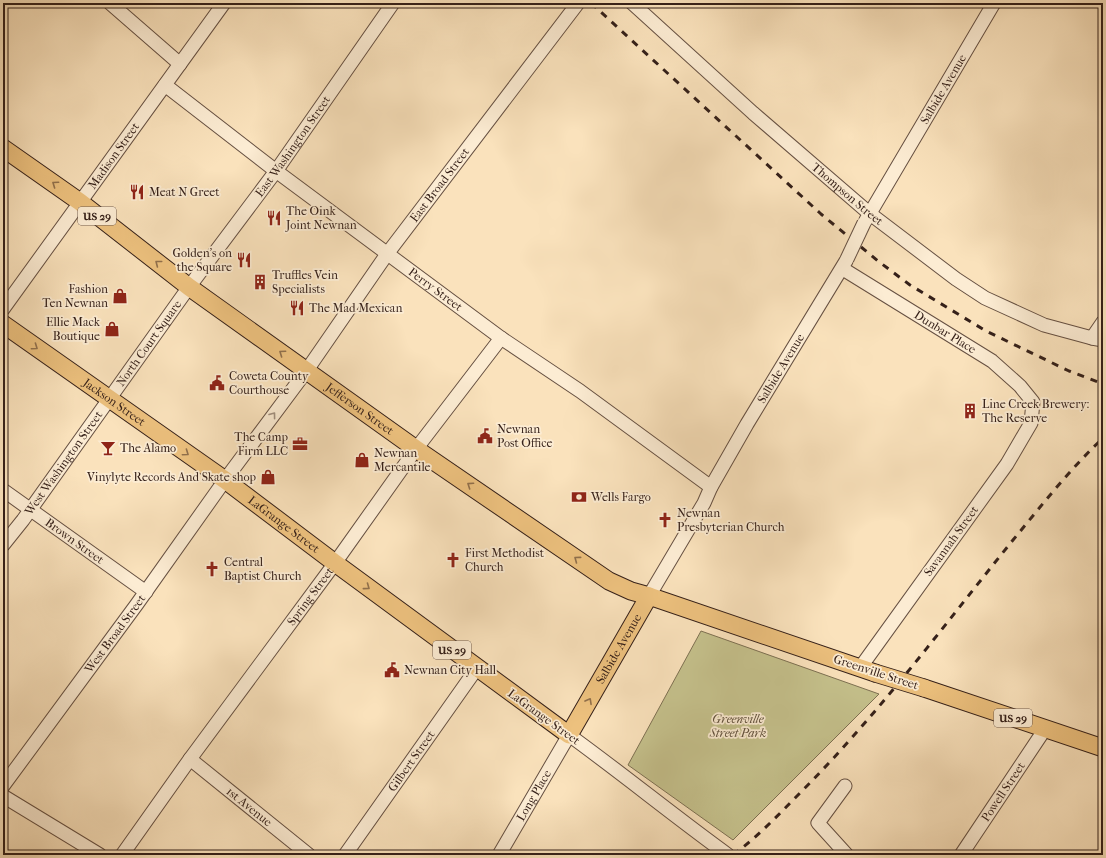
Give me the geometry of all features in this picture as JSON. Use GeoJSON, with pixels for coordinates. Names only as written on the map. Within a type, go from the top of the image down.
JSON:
{"type":"FeatureCollection","features":[{"type":"Feature","properties":{"kind":"main road","name":"Jefferson Street"},"geometry":{"type":"LineString","coordinates":[[3,148],[80,202],[189,287],[416,449],[609,581],[631,591],[649,596]]}},
{"type":"Feature","properties":{"kind":"main road","name":"Jackson Street"},"geometry":{"type":"LineString","coordinates":[[3,324],[225,480]]}},
{"type":"Feature","properties":{"kind":"main road","name":"LaGrange Street"},"geometry":{"type":"LineString","coordinates":[[225,480],[477,668],[570,735]]}},
{"type":"Feature","properties":{"kind":"main road"},"geometry":{"type":"LineString","coordinates":[[609,581],[632,603],[638,615]]}},
{"type":"Feature","properties":{"kind":"main road","name":"Greenville Street"},"geometry":{"type":"LineString","coordinates":[[649,596],[1103,748]]}},
{"type":"Feature","properties":{"kind":"main road","name":"Salbide Avenue"},"geometry":{"type":"LineString","coordinates":[[570,735],[649,596]]}},
{"type":"Feature","properties":{"kind":"street"},"geometry":{"type":"LineString","coordinates":[[110,3],[180,64]]}},
{"type":"Feature","properties":{"kind":"street","name":"Madison Street"},"geometry":{"type":"LineString","coordinates":[[3,309],[224,3]]}},
{"type":"Feature","properties":{"kind":"street","name":"East Washington Street"},"geometry":{"type":"LineString","coordinates":[[189,287],[276,171],[393,3]]}},
{"type":"Feature","properties":{"kind":"street","name":"East Broad Street"},"geometry":{"type":"LineString","coordinates":[[307,370],[387,254],[578,3]]}},
{"type":"Feature","properties":{"kind":"street","name":"Thompson Street"},"geometry":{"type":"LineString","coordinates":[[632,3],[753,112],[867,218],[985,298],[1044,325],[1098,339]]}},
{"type":"Feature","properties":{"kind":"street","name":"Salbide Avenue"},"geometry":{"type":"LineString","coordinates":[[649,596],[704,504],[711,488],[747,424],[845,264],[867,218],[994,3]]}},
{"type":"Feature","properties":{"kind":"street","name":"Perry Street"},"geometry":{"type":"LineString","coordinates":[[164,85],[276,171],[501,338],[580,391],[711,488]]}},
{"type":"Feature","properties":{"kind":"street","name":"Dunbar Place"},"geometry":{"type":"LineString","coordinates":[[845,264],[992,361],[1020,386],[1033,402],[1032,410]]}},
{"type":"Feature","properties":{"kind":"street","name":"North Court Square"},"geometry":{"type":"LineString","coordinates":[[109,398],[189,287]]}},
{"type":"Feature","properties":{"kind":"street"},"geometry":{"type":"LineString","coordinates":[[1098,339],[1103,322]]}},
{"type":"Feature","properties":{"kind":"street","name":"Spring Street"},"geometry":{"type":"LineString","coordinates":[[122,855],[190,759],[335,563],[416,449],[501,338]]}},
{"type":"Feature","properties":{"kind":"street","name":"West Broad Street"},"geometry":{"type":"LineString","coordinates":[[3,786],[146,592],[225,480],[307,370]]}},
{"type":"Feature","properties":{"kind":"street","name":"West Washington Street"},"geometry":{"type":"LineString","coordinates":[[3,545],[30,510],[109,398]]}},
{"type":"Feature","properties":{"kind":"street","name":"Savannah Street"},"geometry":{"type":"LineString","coordinates":[[868,670],[1007,464],[1031,423],[1032,410]]}},
{"type":"Feature","properties":{"kind":"street","name":"Brown Street"},"geometry":{"type":"LineString","coordinates":[[3,490],[146,592]]}},
{"type":"Feature","properties":{"kind":"street","name":"Gilbert Street"},"geometry":{"type":"LineString","coordinates":[[345,855],[477,668]]}},
{"type":"Feature","properties":{"kind":"street","name":"Powell Street"},"geometry":{"type":"LineString","coordinates":[[961,855],[1045,729]]}},
{"type":"Feature","properties":{"kind":"street","name":"LaGrange Street"},"geometry":{"type":"LineString","coordinates":[[570,735],[728,855]]}},
{"type":"Feature","properties":{"kind":"street","name":"Long Place"},"geometry":{"type":"LineString","coordinates":[[499,855],[570,735]]}},
{"type":"Feature","properties":{"kind":"street","name":"1st Avenue"},"geometry":{"type":"LineString","coordinates":[[190,759],[309,855]]}},
{"type":"Feature","properties":{"kind":"street"},"geometry":{"type":"LineString","coordinates":[[845,786],[818,823],[848,855]]}},
{"type":"Feature","properties":{"kind":"street"},"geometry":{"type":"LineString","coordinates":[[3,796],[100,855]]}},
{"type":"Feature","properties":{"kind":"green space","name":"Greenville Street Park"},"geometry":{"type":"Polygon","coordinates":[[[701,631],[879,694],[733,840],[628,765],[701,631]]]}},
{"type":"Feature","properties":{"kind":"railway"},"geometry":{"type":"LineString","coordinates":[[591,3],[821,214],[910,285],[986,331],[1069,371],[1103,384]]}},
{"type":"Feature","properties":{"kind":"railway"},"geometry":{"type":"LineString","coordinates":[[733,855],[752,840],[832,760],[886,699],[1013,540],[1079,462],[1103,438]]}},
{"type":"Feature","properties":{"kind":"place","name":"Meat N Greet"},"geometry":{"type":"Point","coordinates":[137,192]}},
{"type":"Feature","properties":{"kind":"place","name":"The Oink Joint Newnan"},"geometry":{"type":"Point","coordinates":[274,218]}},
{"type":"Feature","properties":{"kind":"place","name":"Golden's on the Square"},"geometry":{"type":"Point","coordinates":[244,260]}},
{"type":"Feature","properties":{"kind":"place","name":"Truffles Vein Specialists"},"geometry":{"type":"Point","coordinates":[260,282]}},
{"type":"Feature","properties":{"kind":"place","name":"Fashion Ten Newnan"},"geometry":{"type":"Point","coordinates":[120,296]}},
{"type":"Feature","properties":{"kind":"place","name":"The Mad Mexican"},"geometry":{"type":"Point","coordinates":[297,308]}},
{"type":"Feature","properties":{"kind":"place","name":"Ellie Mack Boutique"},"geometry":{"type":"Point","coordinates":[112,329]}},
{"type":"Feature","properties":{"kind":"place","name":"Coweta County Courthouse"},"geometry":{"type":"Point","coordinates":[217,383]}},
{"type":"Feature","properties":{"kind":"place","name":"Line Creek Brewery: The Reserve"},"geometry":{"type":"Point","coordinates":[970,411]}},
{"type":"Feature","properties":{"kind":"place","name":"Newnan Post Office"},"geometry":{"type":"Point","coordinates":[485,436]}},
{"type":"Feature","properties":{"kind":"place","name":"The Camp Firm LLC"},"geometry":{"type":"Point","coordinates":[300,444]}},
{"type":"Feature","properties":{"kind":"place","name":"The Alamo"},"geometry":{"type":"Point","coordinates":[108,448]}},
{"type":"Feature","properties":{"kind":"place","name":"Newnan Mercantile"},"geometry":{"type":"Point","coordinates":[362,460]}},
{"type":"Feature","properties":{"kind":"place","name":"Vinylyte Records And Skate shop"},"geometry":{"type":"Point","coordinates":[268,477]}},
{"type":"Feature","properties":{"kind":"place","name":"Wells Fargo"},"geometry":{"type":"Point","coordinates":[579,497]}},
{"type":"Feature","properties":{"kind":"place","name":"Newnan Presbyterian Church"},"geometry":{"type":"Point","coordinates":[665,520]}},
{"type":"Feature","properties":{"kind":"place","name":"First Methodist Church"},"geometry":{"type":"Point","coordinates":[453,560]}},
{"type":"Feature","properties":{"kind":"place","name":"Central Baptist Church"},"geometry":{"type":"Point","coordinates":[212,569]}},
{"type":"Feature","properties":{"kind":"place","name":"Newnan City Hall"},"geometry":{"type":"Point","coordinates":[392,670]}}]}
